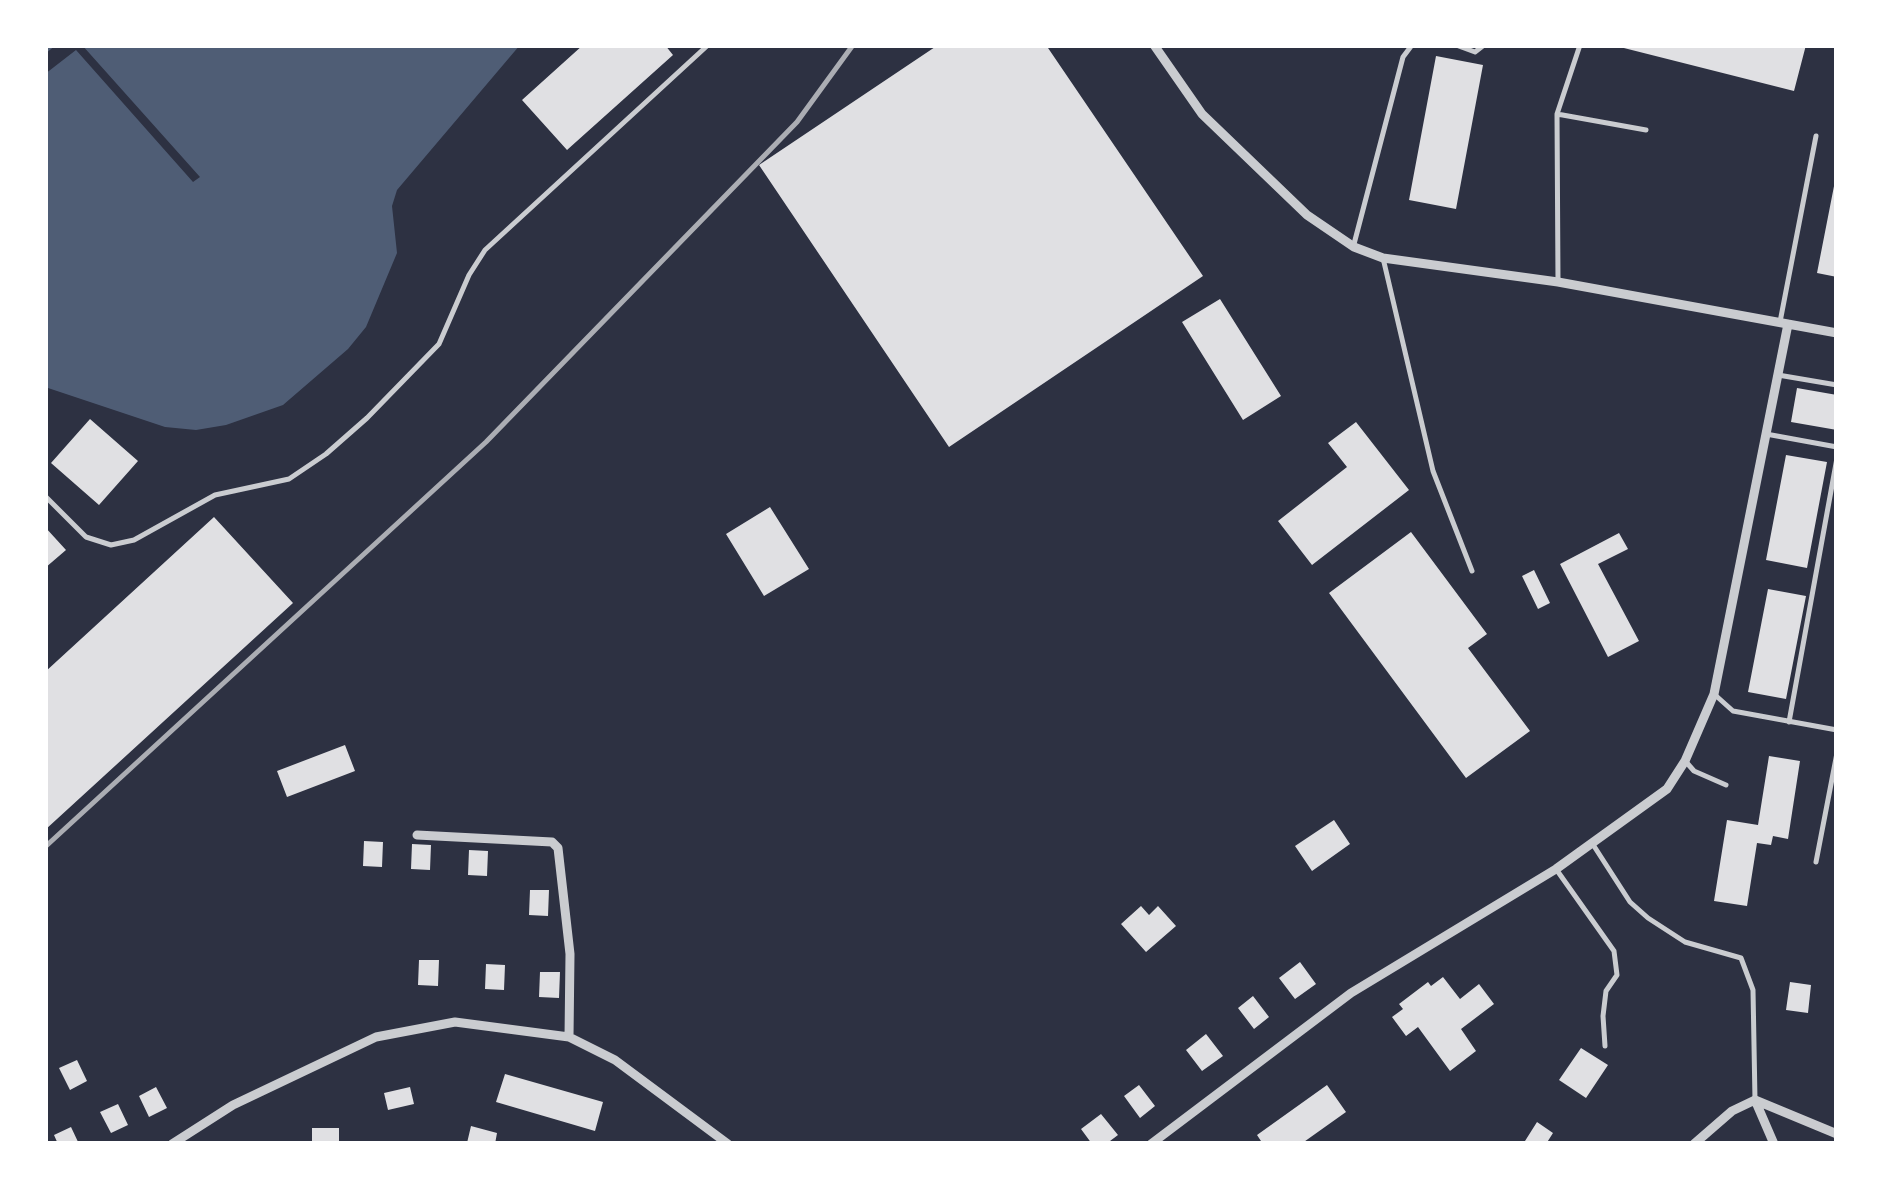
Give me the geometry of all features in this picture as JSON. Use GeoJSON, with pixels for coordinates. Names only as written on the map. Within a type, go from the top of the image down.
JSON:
{"type":"FeatureCollection","features":[{"type":"Feature","properties":{"kind":"street"},"geometry":{"type":"LineString","coordinates":[[1154,45],[1202,114],[1308,214],[1354,247],[1382,258],[1558,282],[1837,333]]}},
{"type":"Feature","properties":{"kind":"street"},"geometry":{"type":"LineString","coordinates":[[1151,1144],[1351,992],[1556,869],[1667,789],[1714,694],[1778,374],[1784,323]]}},
{"type":"Feature","properties":{"kind":"street"},"geometry":{"type":"LineString","coordinates":[[417,835],[552,842],[558,848],[570,954],[569,1038]]}},
{"type":"Feature","properties":{"kind":"street"},"geometry":{"type":"LineString","coordinates":[[172,1144],[233,1105],[376,1037],[455,1022],[569,1038],[615,1060],[728,1144]]}},
{"type":"Feature","properties":{"kind":"street"},"geometry":{"type":"LineString","coordinates":[[1756,1100],[1774,1144]]}},
{"type":"Feature","properties":{"kind":"street"},"geometry":{"type":"LineString","coordinates":[[1694,1144],[1732,1112],[1756,1100],[1837,1134]]}},
{"type":"Feature","properties":{"kind":"lane"},"geometry":{"type":"LineString","coordinates":[[45,496],[86,537],[111,545],[134,540],[215,495],[288,479],[326,454],[439,344],[469,275],[485,250],[708,45]]}},
{"type":"Feature","properties":{"kind":"lane"},"geometry":{"type":"LineString","coordinates":[[1354,247],[1403,57],[1412,45]]}},
{"type":"Feature","properties":{"kind":"lane"},"geometry":{"type":"LineString","coordinates":[[1456,45],[1475,52],[1484,45]]}},
{"type":"Feature","properties":{"kind":"lane"},"geometry":{"type":"LineString","coordinates":[[1558,282],[1557,114],[1580,45]]}},
{"type":"Feature","properties":{"kind":"lane"},"geometry":{"type":"LineString","coordinates":[[1557,114],[1646,130]]}},
{"type":"Feature","properties":{"kind":"lane"},"geometry":{"type":"LineString","coordinates":[[1784,323],[1816,136]]}},
{"type":"Feature","properties":{"kind":"lane"},"geometry":{"type":"LineString","coordinates":[[1382,258],[1432,471],[1472,571]]}},
{"type":"Feature","properties":{"kind":"lane"},"geometry":{"type":"LineString","coordinates":[[1778,374],[1837,385]]}},
{"type":"Feature","properties":{"kind":"lane"},"geometry":{"type":"LineString","coordinates":[[1766,434],[1837,447]]}},
{"type":"Feature","properties":{"kind":"lane"},"geometry":{"type":"LineString","coordinates":[[1788,722],[1837,458]]}},
{"type":"Feature","properties":{"kind":"lane"},"geometry":{"type":"LineString","coordinates":[[1714,694],[1732,711],[1837,730]]}},
{"type":"Feature","properties":{"kind":"lane"},"geometry":{"type":"LineString","coordinates":[[1816,862],[1837,754]]}},
{"type":"Feature","properties":{"kind":"lane"},"geometry":{"type":"LineString","coordinates":[[1684,761],[1694,772],[1726,786]]}},
{"type":"Feature","properties":{"kind":"lane"},"geometry":{"type":"LineString","coordinates":[[1592,843],[1630,902],[1648,918],[1685,942],[1741,958],[1753,990],[1756,1100]]}},
{"type":"Feature","properties":{"kind":"lane"},"geometry":{"type":"LineString","coordinates":[[1556,869],[1614,951],[1617,974],[1606,992],[1605,1046]]}},
{"type":"Feature","properties":{"kind":"water"},"geometry":{"type":"Polygon","coordinates":[[[45,45],[520,45],[397,190],[392,206],[397,253],[366,327],[348,349],[283,405],[226,425],[196,430],[165,427],[45,387],[45,45]]]}},
{"type":"Feature","properties":{"kind":"pier"},"geometry":{"type":"Polygon","coordinates":[[[56,45],[82,45],[200,177],[193,182],[76,50],[45,74],[45,54],[56,45]]]}},
{"type":"Feature","properties":{"kind":"building"},"geometry":{"type":"Polygon","coordinates":[[[583,45],[665,45],[673,55],[567,150],[522,100],[583,45]]]}},
{"type":"Feature","properties":{"kind":"building"},"geometry":{"type":"Polygon","coordinates":[[[938,45],[1046,45],[1203,276],[949,447],[759,165],[938,45]]]}},
{"type":"Feature","properties":{"kind":"building"},"geometry":{"type":"Polygon","coordinates":[[[1612,45],[1806,45],[1794,91],[1612,45]]]}},
{"type":"Feature","properties":{"kind":"building"},"geometry":{"type":"Polygon","coordinates":[[[1436,56],[1483,65],[1456,209],[1409,200],[1436,56]]]}},
{"type":"Feature","properties":{"kind":"building"},"geometry":{"type":"Polygon","coordinates":[[[1837,181],[1837,277],[1817,273],[1837,181]]]}},
{"type":"Feature","properties":{"kind":"building"},"geometry":{"type":"Polygon","coordinates":[[[1220,299],[1281,396],[1243,420],[1182,322],[1220,299]]]}},
{"type":"Feature","properties":{"kind":"building"},"geometry":{"type":"Polygon","coordinates":[[[1797,388],[1837,395],[1837,430],[1791,422],[1797,388]]]}},
{"type":"Feature","properties":{"kind":"building"},"geometry":{"type":"Polygon","coordinates":[[[90,419],[138,461],[99,505],[51,463],[90,419]]]}},
{"type":"Feature","properties":{"kind":"building"},"geometry":{"type":"Polygon","coordinates":[[[1356,422],[1409,490],[1312,565],[1278,521],[1347,467],[1328,443],[1356,422]]]}},
{"type":"Feature","properties":{"kind":"building"},"geometry":{"type":"Polygon","coordinates":[[[1786,455],[1827,462],[1807,568],[1766,560],[1786,455]]]}},
{"type":"Feature","properties":{"kind":"building"},"geometry":{"type":"Polygon","coordinates":[[[770,507],[809,569],[764,596],[726,534],[770,507]]]}},
{"type":"Feature","properties":{"kind":"building"},"geometry":{"type":"Polygon","coordinates":[[[214,517],[293,603],[45,830],[45,672],[214,517]]]}},
{"type":"Feature","properties":{"kind":"building"},"geometry":{"type":"Polygon","coordinates":[[[45,527],[66,550],[45,568],[45,527]]]}},
{"type":"Feature","properties":{"kind":"building"},"geometry":{"type":"Polygon","coordinates":[[[1411,532],[1487,634],[1468,648],[1530,731],[1466,778],[1329,593],[1411,532]]]}},
{"type":"Feature","properties":{"kind":"building"},"geometry":{"type":"Polygon","coordinates":[[[1619,533],[1628,549],[1598,564],[1639,641],[1608,657],[1560,564],[1619,533]]]}},
{"type":"Feature","properties":{"kind":"building"},"geometry":{"type":"Polygon","coordinates":[[[1534,570],[1550,603],[1538,609],[1522,576],[1534,570]]]}},
{"type":"Feature","properties":{"kind":"building"},"geometry":{"type":"Polygon","coordinates":[[[1768,589],[1806,596],[1786,699],[1748,692],[1768,589]]]}},
{"type":"Feature","properties":{"kind":"building"},"geometry":{"type":"Polygon","coordinates":[[[345,745],[355,771],[287,797],[277,771],[345,745]]]}},
{"type":"Feature","properties":{"kind":"building"},"geometry":{"type":"Polygon","coordinates":[[[1769,756],[1800,761],[1788,839],[1773,836],[1771,845],[1757,843],[1747,906],[1714,901],[1727,820],[1758,825],[1769,756]]]}},
{"type":"Feature","properties":{"kind":"building"},"geometry":{"type":"Polygon","coordinates":[[[1334,820],[1350,844],[1312,871],[1295,846],[1334,820]]]}},
{"type":"Feature","properties":{"kind":"building"},"geometry":{"type":"Polygon","coordinates":[[[364,841],[383,842],[382,867],[363,866],[364,841]]]}},
{"type":"Feature","properties":{"kind":"building"},"geometry":{"type":"Polygon","coordinates":[[[412,844],[431,845],[430,870],[411,869],[412,844]]]}},
{"type":"Feature","properties":{"kind":"building"},"geometry":{"type":"Polygon","coordinates":[[[469,850],[488,851],[487,876],[468,875],[469,850]]]}},
{"type":"Feature","properties":{"kind":"building"},"geometry":{"type":"Polygon","coordinates":[[[530,890],[549,890],[548,916],[529,915],[530,890]]]}},
{"type":"Feature","properties":{"kind":"building"},"geometry":{"type":"Polygon","coordinates":[[[1141,906],[1149,915],[1158,906],[1176,926],[1146,952],[1121,924],[1141,906]]]}},
{"type":"Feature","properties":{"kind":"building"},"geometry":{"type":"Polygon","coordinates":[[[419,960],[439,960],[438,986],[418,985],[419,960]]]}},
{"type":"Feature","properties":{"kind":"building"},"geometry":{"type":"Polygon","coordinates":[[[1300,962],[1316,984],[1295,999],[1279,978],[1300,962]]]}},
{"type":"Feature","properties":{"kind":"building"},"geometry":{"type":"Polygon","coordinates":[[[486,964],[505,965],[504,990],[485,989],[486,964]]]}},
{"type":"Feature","properties":{"kind":"building"},"geometry":{"type":"Polygon","coordinates":[[[540,972],[560,972],[559,998],[539,997],[540,972]]]}},
{"type":"Feature","properties":{"kind":"building"},"geometry":{"type":"Polygon","coordinates":[[[1443,977],[1460,999],[1479,984],[1494,1004],[1461,1029],[1476,1051],[1450,1071],[1418,1027],[1406,1036],[1392,1017],[1403,1009],[1399,1004],[1428,982],[1431,986],[1443,977]]]}},
{"type":"Feature","properties":{"kind":"building"},"geometry":{"type":"Polygon","coordinates":[[[1790,982],[1811,985],[1808,1013],[1786,1010],[1790,982]]]}},
{"type":"Feature","properties":{"kind":"building"},"geometry":{"type":"Polygon","coordinates":[[[1253,996],[1269,1017],[1254,1029],[1238,1008],[1253,996]]]}},
{"type":"Feature","properties":{"kind":"building"},"geometry":{"type":"Polygon","coordinates":[[[1206,1034],[1223,1056],[1202,1071],[1186,1050],[1206,1034]]]}},
{"type":"Feature","properties":{"kind":"building"},"geometry":{"type":"Polygon","coordinates":[[[1581,1048],[1608,1065],[1586,1098],[1559,1080],[1581,1048]]]}},
{"type":"Feature","properties":{"kind":"building"},"geometry":{"type":"Polygon","coordinates":[[[77,1060],[87,1081],[70,1090],[59,1068],[77,1060]]]}},
{"type":"Feature","properties":{"kind":"building"},"geometry":{"type":"Polygon","coordinates":[[[505,1074],[603,1102],[595,1131],[496,1102],[505,1074]]]}},
{"type":"Feature","properties":{"kind":"building"},"geometry":{"type":"Polygon","coordinates":[[[1139,1085],[1155,1106],[1140,1118],[1124,1096],[1139,1085]]]}},
{"type":"Feature","properties":{"kind":"building"},"geometry":{"type":"Polygon","coordinates":[[[1327,1085],[1346,1112],[1301,1144],[1263,1144],[1257,1135],[1327,1085]]]}},
{"type":"Feature","properties":{"kind":"building"},"geometry":{"type":"Polygon","coordinates":[[[156,1087],[167,1108],[149,1117],[139,1096],[156,1087]]]}},
{"type":"Feature","properties":{"kind":"building"},"geometry":{"type":"Polygon","coordinates":[[[410,1087],[414,1104],[388,1110],[384,1093],[410,1087]]]}},
{"type":"Feature","properties":{"kind":"building"},"geometry":{"type":"Polygon","coordinates":[[[118,1104],[128,1125],[111,1133],[100,1112],[118,1104]]]}},
{"type":"Feature","properties":{"kind":"building"},"geometry":{"type":"Polygon","coordinates":[[[1101,1114],[1118,1135],[1106,1144],[1092,1144],[1081,1129],[1101,1114]]]}},
{"type":"Feature","properties":{"kind":"building"},"geometry":{"type":"Polygon","coordinates":[[[1537,1122],[1553,1133],[1546,1144],[1525,1141],[1537,1122]]]}},
{"type":"Feature","properties":{"kind":"building"},"geometry":{"type":"Polygon","coordinates":[[[471,1126],[497,1133],[495,1144],[467,1143],[471,1126]]]}},
{"type":"Feature","properties":{"kind":"building"},"geometry":{"type":"Polygon","coordinates":[[[71,1127],[79,1144],[58,1144],[54,1135],[71,1127]]]}},
{"type":"Feature","properties":{"kind":"building"},"geometry":{"type":"Polygon","coordinates":[[[312,1128],[339,1128],[339,1144],[312,1144],[312,1128]]]}},
{"type":"Feature","properties":{"kind":"railway"},"geometry":{"type":"LineString","coordinates":[[45,847],[486,442],[797,122],[853,45]]}}]}
